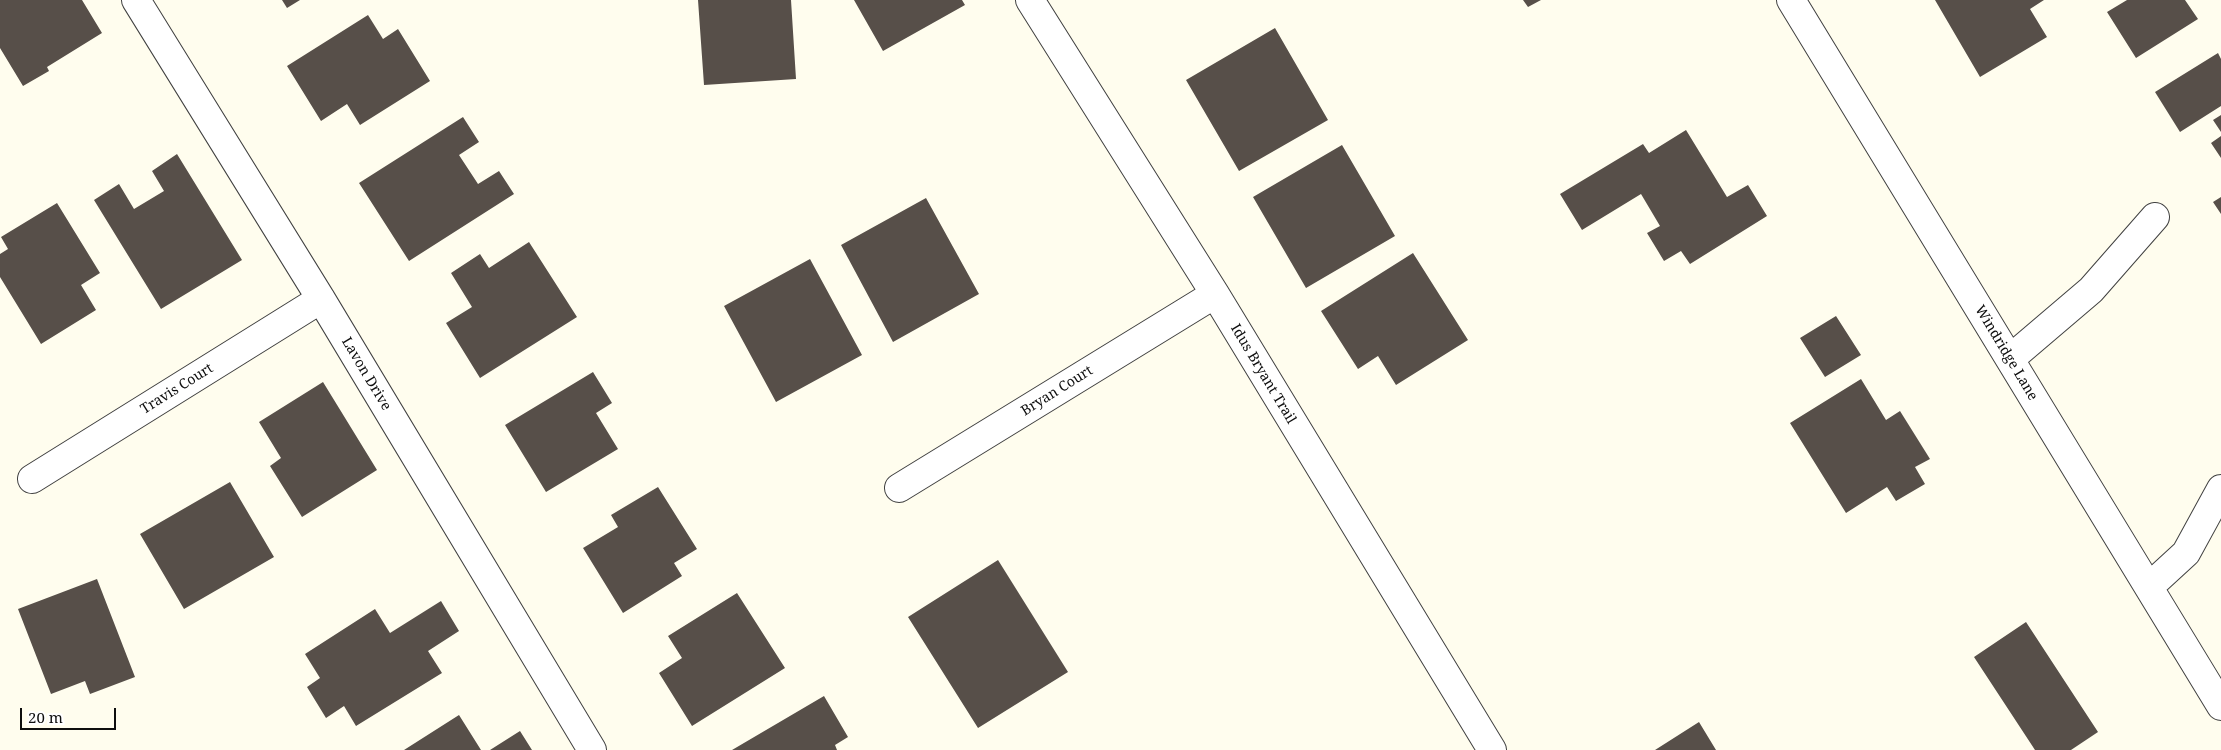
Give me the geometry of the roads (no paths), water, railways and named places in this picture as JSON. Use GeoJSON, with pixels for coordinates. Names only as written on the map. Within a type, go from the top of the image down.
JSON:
{"type":"FeatureCollection","features":[{"type":"Feature","properties":{"kind":"street","name":"Lavon Drive"},"geometry":{"type":"LineString","coordinates":[[136,0],[321,299],[592,750]]}},
{"type":"Feature","properties":{"kind":"street","name":"Idus Bryant Trail"},"geometry":{"type":"LineString","coordinates":[[1030,0],[1215,294],[1492,750]]}},
{"type":"Feature","properties":{"kind":"street","name":"Windridge Lane"},"geometry":{"type":"LineString","coordinates":[[1792,0],[2221,706]]}},
{"type":"Feature","properties":{"kind":"street"},"geometry":{"type":"LineString","coordinates":[[2010,359],[2091,290],[2155,217]]}},
{"type":"Feature","properties":{"kind":"street","name":"Bryan Court"},"geometry":{"type":"LineString","coordinates":[[899,488],[1215,294]]}},
{"type":"Feature","properties":{"kind":"street","name":"Travis Court"},"geometry":{"type":"LineString","coordinates":[[32,479],[321,299]]}},
{"type":"Feature","properties":{"kind":"street"},"geometry":{"type":"LineString","coordinates":[[2149,587],[2186,553],[2221,489]]}}]}
